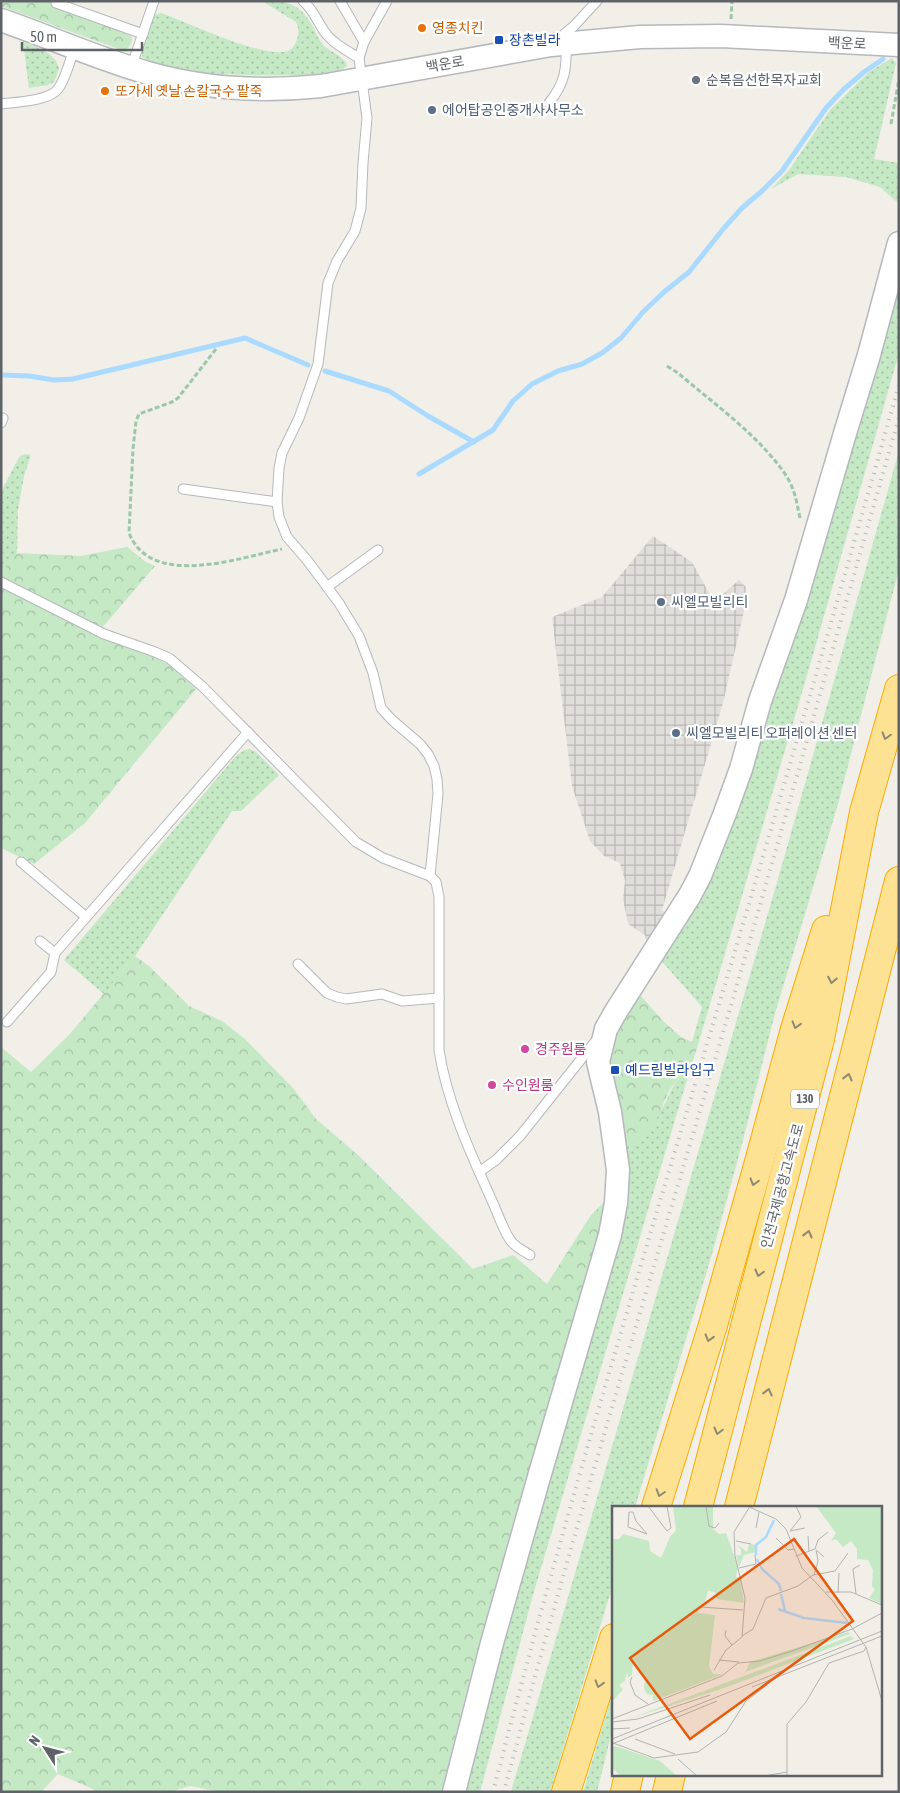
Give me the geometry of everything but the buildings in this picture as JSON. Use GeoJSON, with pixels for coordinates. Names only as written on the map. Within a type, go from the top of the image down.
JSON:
{"type":"FeatureCollection","features":[{"type":"Feature","properties":{"kind":"highway","name":"인천국제공항고속도로"},"geometry":{"type":"LineString","coordinates":[[698,1506],[820,1039],[864,812],[899,689]]}},
{"type":"Feature","properties":{"kind":"highway"},"geometry":{"type":"LineString","coordinates":[[656,1506],[713,1325],[794,1028],[864,812]]}},
{"type":"Feature","properties":{"kind":"highway"},"geometry":{"type":"LineString","coordinates":[[739,1506],[899,881]]}},
{"type":"Feature","properties":{"kind":"highway"},"geometry":{"type":"LineString","coordinates":[[566,1792],[612,1644]]}},
{"type":"Feature","properties":{"kind":"highway"},"geometry":{"type":"LineString","coordinates":[[624,1792],[628,1776]]}},
{"type":"Feature","properties":{"kind":"highway"},"geometry":{"type":"LineString","coordinates":[[666,1792],[670,1776]]}},
{"type":"Feature","properties":{"kind":"street","name":"백운로"},"geometry":{"type":"LineString","coordinates":[[1,20],[131,68],[201,85],[251,89],[298,89],[361,69],[559,44],[640,36],[676,35],[899,45]]}},
{"type":"Feature","properties":{"kind":"street"},"geometry":{"type":"LineString","coordinates":[[454,1792],[495,1634],[610,1235],[616,1203],[618,1170],[610,1112],[598,1062],[606,1029],[678,915],[700,876],[741,769],[760,702],[814,542],[869,355],[899,243]]}},
{"type":"Feature","properties":{"kind":"lane"},"geometry":{"type":"LineString","coordinates":[[131,68],[154,1]]}},
{"type":"Feature","properties":{"kind":"lane"},"geometry":{"type":"LineString","coordinates":[[303,1],[309,6],[324,32],[361,69]]}},
{"type":"Feature","properties":{"kind":"lane"},"geometry":{"type":"LineString","coordinates":[[340,1],[364,42]]}},
{"type":"Feature","properties":{"kind":"lane"},"geometry":{"type":"LineString","coordinates":[[387,1],[364,42],[361,69],[367,118],[361,208],[355,231],[336,261],[328,283],[318,364],[302,410],[282,453],[277,502],[279,517],[287,537],[328,587],[359,636],[367,653],[381,708],[420,744],[434,766],[438,794],[430,876]]}},
{"type":"Feature","properties":{"kind":"lane"},"geometry":{"type":"LineString","coordinates":[[549,103],[561,86],[565,75],[559,44],[597,1]]}},
{"type":"Feature","properties":{"kind":"lane"},"geometry":{"type":"LineString","coordinates":[[56,3],[143,34]]}},
{"type":"Feature","properties":{"kind":"lane"},"geometry":{"type":"LineString","coordinates":[[1,104],[54,94],[59,88],[74,47]]}},
{"type":"Feature","properties":{"kind":"lane"},"geometry":{"type":"LineString","coordinates":[[183,489],[277,502]]}},
{"type":"Feature","properties":{"kind":"lane"},"geometry":{"type":"LineString","coordinates":[[328,587],[378,550]]}},
{"type":"Feature","properties":{"kind":"lane"},"geometry":{"type":"LineString","coordinates":[[1,582],[104,634],[169,658],[203,687],[356,842],[383,858],[430,876],[436,882],[439,898],[439,1050],[441,1063],[452,1100],[479,1172],[511,1242],[530,1255]]}},
{"type":"Feature","properties":{"kind":"lane"},"geometry":{"type":"LineString","coordinates":[[7,1022],[51,972],[55,954],[248,732]]}},
{"type":"Feature","properties":{"kind":"lane"},"geometry":{"type":"LineString","coordinates":[[21,862],[86,918]]}},
{"type":"Feature","properties":{"kind":"lane"},"geometry":{"type":"LineString","coordinates":[[40,941],[55,954]]}},
{"type":"Feature","properties":{"kind":"lane"},"geometry":{"type":"LineString","coordinates":[[298,964],[316,984],[327,993],[338,997],[346,998],[382,994],[402,1001],[439,998]]}},
{"type":"Feature","properties":{"kind":"lane"},"geometry":{"type":"LineString","coordinates":[[479,1172],[496,1160],[520,1136],[606,1029]]}},
{"type":"Feature","properties":{"kind":"path"},"geometry":{"type":"LineString","coordinates":[[891,124],[899,79]]}},
{"type":"Feature","properties":{"kind":"path"},"geometry":{"type":"LineString","coordinates":[[667,366],[744,430],[776,462],[788,478],[796,495],[804,529],[814,542]]}},
{"type":"Feature","properties":{"kind":"shaded area"},"geometry":{"type":"Polygon","coordinates":[[[653,536],[692,562],[714,602],[739,580],[746,587],[744,611],[723,703],[662,910],[668,917],[648,949],[645,935],[628,924],[623,899],[625,881],[620,863],[604,856],[590,841],[572,786],[552,617],[602,597],[653,536]]]}},
{"type":"Feature","properties":{"kind":"green space"},"geometry":{"type":"Polygon","coordinates":[[[1,1],[54,1],[53,6],[128,34],[132,37],[131,43],[124,51],[1,6],[1,1]]]}},
{"type":"Feature","properties":{"kind":"green space"},"geometry":{"type":"Polygon","coordinates":[[[262,1],[277,1],[295,6],[305,15],[324,46],[341,57],[347,66],[339,70],[307,75],[221,74],[168,66],[142,57],[141,51],[154,15],[161,13],[246,46],[279,52],[290,50],[298,37],[296,22],[262,1]]]}},
{"type":"Feature","properties":{"kind":"green space"},"geometry":{"type":"Polygon","coordinates":[[[23,42],[45,51],[54,58],[59,69],[54,82],[48,85],[29,88],[23,42]]]}},
{"type":"Feature","properties":{"kind":"green space"},"geometry":{"type":"Polygon","coordinates":[[[892,58],[896,63],[874,159],[899,163],[898,203],[880,187],[846,177],[798,174],[771,189],[789,170],[830,110],[869,72],[892,58]]]}},
{"type":"Feature","properties":{"kind":"green space"},"geometry":{"type":"Polygon","coordinates":[[[899,268],[899,353],[808,672],[698,1045],[692,1042],[702,1007],[659,958],[703,884],[899,268]]]}},
{"type":"Feature","properties":{"kind":"green space"},"geometry":{"type":"Polygon","coordinates":[[[899,451],[899,569],[838,804],[774,1017],[712,1254],[635,1506],[612,1506],[612,1588],[550,1792],[511,1792],[776,886],[899,451]]]}},
{"type":"Feature","properties":{"kind":"green space"},"geometry":{"type":"Polygon","coordinates":[[[25,454],[31,455],[24,476],[18,510],[17,553],[1,573],[1,492],[20,456],[25,454]]]}},
{"type":"Feature","properties":{"kind":"green space"},"geometry":{"type":"Polygon","coordinates":[[[127,547],[146,562],[155,566],[101,629],[1,578],[1,573],[17,553],[81,556],[127,547]]]}},
{"type":"Feature","properties":{"kind":"green space"},"geometry":{"type":"Polygon","coordinates":[[[1,587],[111,641],[155,657],[171,666],[196,689],[85,823],[34,864],[1,848],[1,587]]]}},
{"type":"Feature","properties":{"kind":"green space"},"geometry":{"type":"Polygon","coordinates":[[[250,749],[256,752],[279,775],[241,811],[232,811],[135,956],[104,994],[64,960],[235,757],[244,750],[250,749]]]}},
{"type":"Feature","properties":{"kind":"green space"},"geometry":{"type":"Polygon","coordinates":[[[135,956],[149,966],[189,1006],[222,1021],[245,1039],[294,1089],[316,1119],[358,1155],[473,1269],[513,1255],[547,1284],[591,1215],[605,1201],[598,1240],[496,1584],[442,1792],[221,1792],[190,1786],[170,1792],[95,1792],[93,1789],[58,1774],[41,1792],[1,1792],[1,1047],[31,1072],[69,1035],[135,956]]]}},
{"type":"Feature","properties":{"kind":"green space"},"geometry":{"type":"Polygon","coordinates":[[[639,994],[665,1023],[681,1037],[698,1045],[689,1073],[682,1076],[670,1089],[649,1133],[625,1148],[608,1077],[607,1046],[639,994]]]}},
{"type":"Feature","properties":{"kind":"green space"},"geometry":{"type":"Polygon","coordinates":[[[689,1073],[533,1595],[480,1792],[464,1792],[625,1148],[664,1106],[678,1079],[689,1073]]]}},
{"type":"Feature","properties":{"kind":"green space"},"geometry":{"type":"Polygon","coordinates":[[[612,1696],[612,1731],[597,1792],[583,1792],[612,1696]]]}},
{"type":"Feature","properties":{"kind":"waterway"},"geometry":{"type":"LineString","coordinates":[[419,474],[493,430],[513,401],[532,384],[558,371],[582,364],[602,353],[621,338],[643,312],[689,272],[742,208],[782,171],[826,108],[844,89],[883,59]]}},
{"type":"Feature","properties":{"kind":"waterway"},"geometry":{"type":"LineString","coordinates":[[1,375],[29,376],[54,380],[73,379],[245,338],[308,365]]}},
{"type":"Feature","properties":{"kind":"waterway"},"geometry":{"type":"LineString","coordinates":[[325,371],[389,391],[474,442]]}},
{"type":"Feature","properties":{"kind":"railway"},"geometry":{"type":"LineString","coordinates":[[493,1792],[545,1596],[763,857],[899,385]]}},
{"type":"Feature","properties":{"kind":"railway"},"geometry":{"type":"LineString","coordinates":[[504,1792],[561,1584],[743,964],[899,418]]}},
{"type":"Feature","properties":{"kind":"place","name":"영종치킨"},"geometry":{"type":"Point","coordinates":[422,28]}},
{"type":"Feature","properties":{"kind":"place","name":"장촌빌라"},"geometry":{"type":"Point","coordinates":[499,40]}},
{"type":"Feature","properties":{"kind":"place","name":"순복음선한목자교회"},"geometry":{"type":"Point","coordinates":[696,80]}},
{"type":"Feature","properties":{"kind":"place","name":"또가세 옛날 손칼국수 팥죽"},"geometry":{"type":"Point","coordinates":[105,91]}},
{"type":"Feature","properties":{"kind":"place","name":"에어탑공인중개사사무소"},"geometry":{"type":"Point","coordinates":[432,110]}},
{"type":"Feature","properties":{"kind":"place","name":"씨엘모빌리티"},"geometry":{"type":"Point","coordinates":[661,602]}},
{"type":"Feature","properties":{"kind":"place","name":"씨엘모빌리티 오퍼레이션 센터"},"geometry":{"type":"Point","coordinates":[676,733]}},
{"type":"Feature","properties":{"kind":"place","name":"경주원룸"},"geometry":{"type":"Point","coordinates":[525,1049]}},
{"type":"Feature","properties":{"kind":"place","name":"예드림빌라입구"},"geometry":{"type":"Point","coordinates":[615,1070]}},
{"type":"Feature","properties":{"kind":"place","name":"수인원룸"},"geometry":{"type":"Point","coordinates":[492,1085]}}]}
